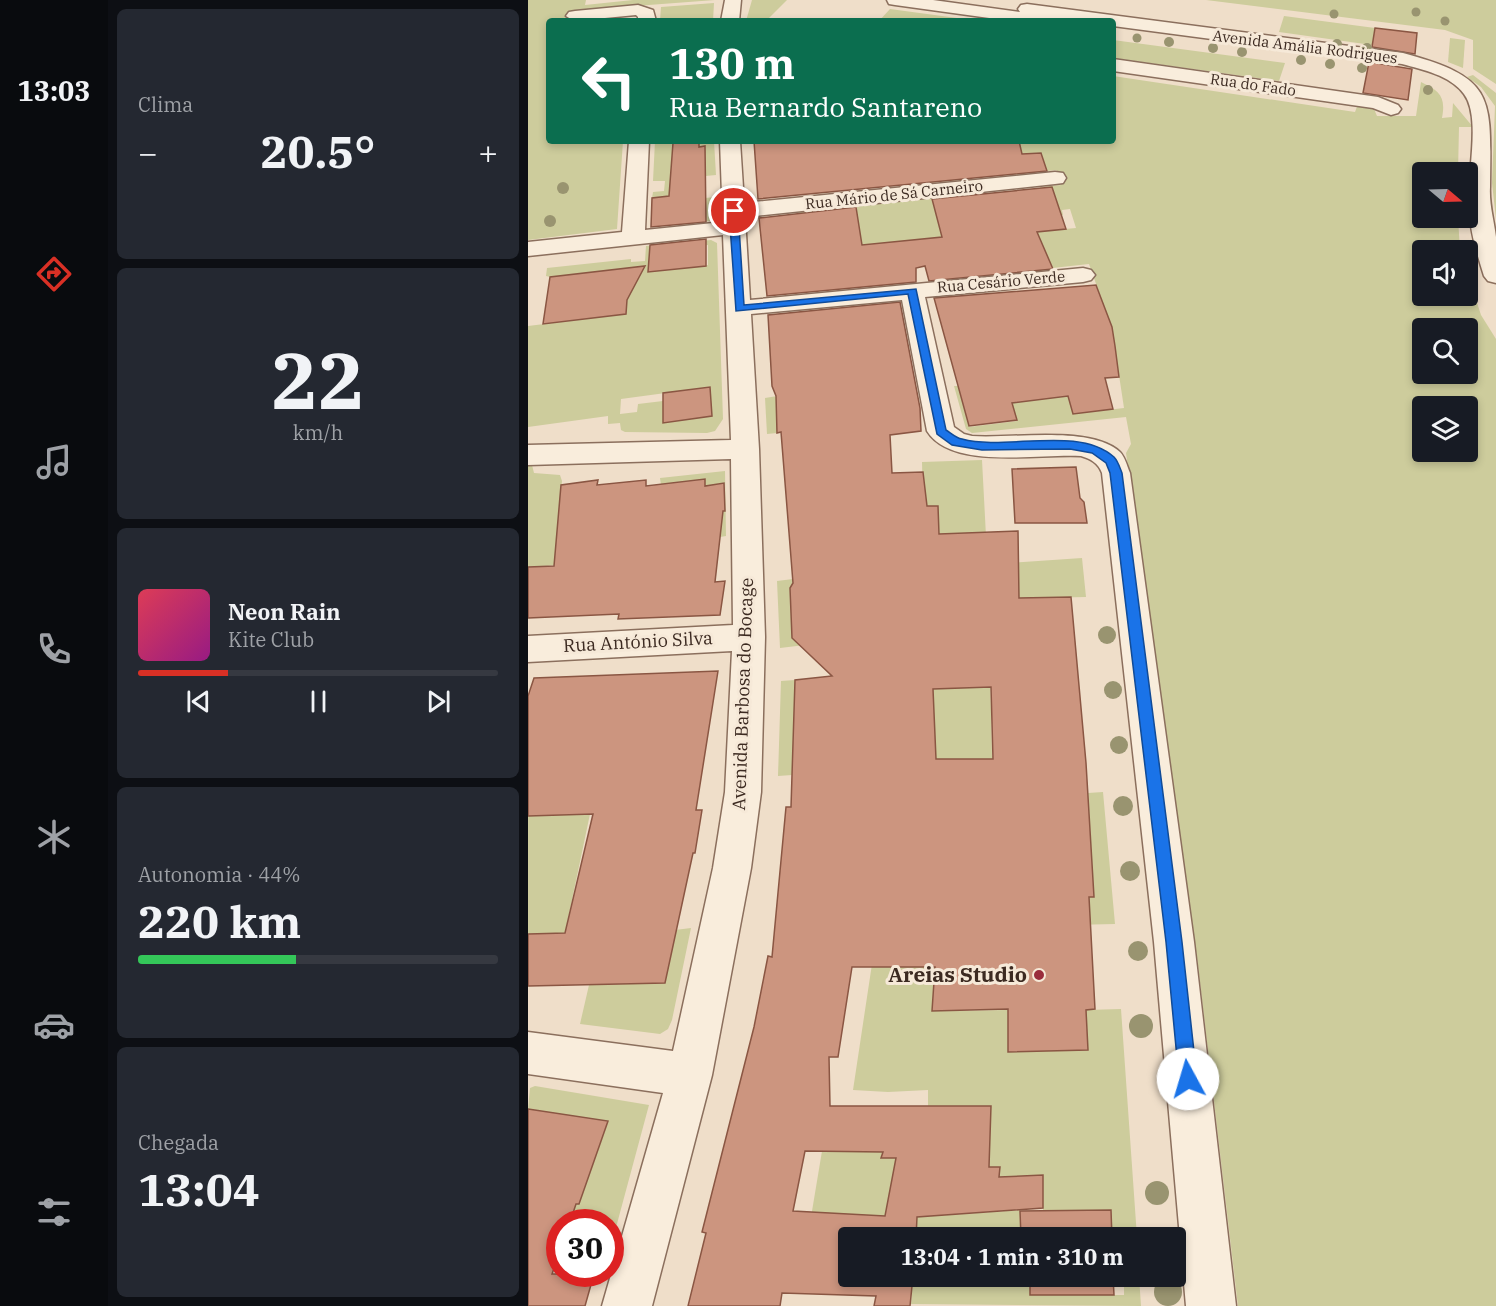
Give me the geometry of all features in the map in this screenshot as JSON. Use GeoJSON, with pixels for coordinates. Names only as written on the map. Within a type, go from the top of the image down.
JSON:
{"type":"FeatureCollection","features":[{"type":"Feature","properties":{"kind":"street"},"geometry":{"type":"LineString","coordinates":[[730,18],[733,0]]}},
{"type":"Feature","properties":{"kind":"street","name":"Avenida Amália Rodrigues"},"geometry":{"type":"LineString","coordinates":[[895,0],[955,2],[1048,18]]}},
{"type":"Feature","properties":{"kind":"street"},"geometry":{"type":"LineString","coordinates":[[575,16],[638,10],[648,14],[647,18]]}},
{"type":"Feature","properties":{"kind":"street","name":"Avenida Amália Rodrigues"},"geometry":{"type":"LineString","coordinates":[[1116,22],[1399,68],[1423,74],[1479,107],[1481,119],[1479,200],[1484,239],[1496,276]]}},
{"type":"Feature","properties":{"kind":"street","name":"Avenida Amália Rodrigues"},"geometry":{"type":"LineString","coordinates":[[1116,29],[1188,35]]}},
{"type":"Feature","properties":{"kind":"street","name":"Rua do Fado"},"geometry":{"type":"LineString","coordinates":[[1116,66],[1378,103],[1391,109]]}},
{"type":"Feature","properties":{"kind":"street"},"geometry":{"type":"LineString","coordinates":[[633,237],[639,144]]}},
{"type":"Feature","properties":{"kind":"street","name":"Avenida Barbosa do Bocage"},"geometry":{"type":"LineString","coordinates":[[627,1306],[690,1075],[732,868],[743,792],[749,637],[745,449],[730,144]]}},
{"type":"Feature","properties":{"kind":"street","name":"Rua Mário de Sá Carneiro"},"geometry":{"type":"LineString","coordinates":[[528,249],[633,237],[734,219],[1055,178]]}},
{"type":"Feature","properties":{"kind":"street","name":"Rua Cesário Verde"},"geometry":{"type":"LineString","coordinates":[[739,308],[1083,275]]}},
{"type":"Feature","properties":{"kind":"street"},"geometry":{"type":"LineString","coordinates":[[912,291],[941,431],[957,442],[982,446],[1070,446],[1095,450],[1111,460],[1116,473],[1174,942],[1211,1306]]}},
{"type":"Feature","properties":{"kind":"street"},"geometry":{"type":"LineString","coordinates":[[528,455],[745,449]]}},
{"type":"Feature","properties":{"kind":"street","name":"Rua António Silva"},"geometry":{"type":"LineString","coordinates":[[528,649],[749,637]]}},
{"type":"Feature","properties":{"kind":"street"},"geometry":{"type":"LineString","coordinates":[[528,1053],[690,1075]]}},
{"type":"Feature","properties":{"kind":"green space"},"geometry":{"type":"Polygon","coordinates":[[[528,0],[586,0],[585,5],[633,0],[715,0],[569,11],[568,18],[546,18],[546,144],[623,144],[617,229],[528,240],[528,0]]]}},
{"type":"Feature","properties":{"kind":"green space"},"geometry":{"type":"Polygon","coordinates":[[[752,0],[787,0],[769,18],[747,18],[752,0]]]}},
{"type":"Feature","properties":{"kind":"green space"},"geometry":{"type":"Polygon","coordinates":[[[1206,0],[1496,0],[1496,84],[1473,69],[1473,40],[1445,30],[1206,0]]]}},
{"type":"Feature","properties":{"kind":"green space"},"geometry":{"type":"Polygon","coordinates":[[[714,3],[713,18],[660,18],[661,7],[714,3]]]}},
{"type":"Feature","properties":{"kind":"green space"},"geometry":{"type":"Polygon","coordinates":[[[890,9],[957,18],[882,18],[890,9]]]}},
{"type":"Feature","properties":{"kind":"green space"},"geometry":{"type":"Polygon","coordinates":[[[1284,16],[1375,28],[1372,45],[1279,32],[1284,16]]]}},
{"type":"Feature","properties":{"kind":"green space"},"geometry":{"type":"Polygon","coordinates":[[[1450,38],[1465,40],[1463,68],[1448,62],[1450,38]]]}},
{"type":"Feature","properties":{"kind":"green space"},"geometry":{"type":"Polygon","coordinates":[[[1116,40],[1285,63],[1279,81],[1116,58],[1116,40]]]}},
{"type":"Feature","properties":{"kind":"green space"},"geometry":{"type":"Polygon","coordinates":[[[1473,75],[1496,93],[1496,219],[1492,183],[1495,106],[1481,87],[1467,77],[1473,75]]]}},
{"type":"Feature","properties":{"kind":"green space"},"geometry":{"type":"Polygon","coordinates":[[[1116,76],[1355,112],[1358,104],[1374,109],[1377,116],[1416,116],[1421,82],[1433,88],[1440,96],[1443,105],[1442,118],[1452,117],[1453,103],[1473,127],[1459,127],[1458,162],[1412,162],[1412,228],[1459,228],[1459,240],[1412,240],[1412,306],[1478,306],[1496,339],[1496,1306],[1238,1306],[1197,957],[1190,922],[1126,453],[1131,444],[1126,417],[972,433],[966,429],[954,386],[958,386],[969,427],[1017,421],[1004,379],[1057,397],[1068,396],[1073,414],[1124,408],[1112,329],[1089,264],[1007,273],[1007,270],[1051,265],[1043,246],[1018,229],[1042,231],[1076,228],[1070,209],[1062,210],[1063,215],[1051,217],[1040,187],[1061,185],[1060,174],[1056,170],[1047,171],[1041,153],[964,160],[970,179],[929,183],[921,153],[994,144],[1116,144],[1116,76]]]}},
{"type":"Feature","properties":{"kind":"green space"},"geometry":{"type":"Polygon","coordinates":[[[655,144],[676,144],[705,155],[705,146],[699,147],[699,144],[714,144],[716,175],[674,179],[705,198],[716,197],[716,218],[711,221],[651,225],[652,203],[667,197],[652,198],[653,192],[664,191],[665,181],[653,181],[655,144]]]}},
{"type":"Feature","properties":{"kind":"green space"},"geometry":{"type":"Polygon","coordinates":[[[932,198],[944,244],[801,252],[798,209],[932,198]]]}},
{"type":"Feature","properties":{"kind":"green space"},"geometry":{"type":"Polygon","coordinates":[[[711,240],[717,243],[723,419],[715,431],[707,433],[625,432],[621,430],[620,423],[608,424],[608,416],[528,427],[528,326],[626,314],[618,269],[550,277],[546,276],[547,268],[631,259],[631,262],[645,261],[646,246],[711,240]],[[708,245],[665,249],[663,270],[708,265],[708,245]],[[710,387],[621,399],[620,414],[637,412],[638,404],[663,401],[664,423],[711,416],[710,387]]]}},
{"type":"Feature","properties":{"kind":"green space"},"geometry":{"type":"Polygon","coordinates":[[[808,391],[777,433],[767,434],[765,398],[808,391]]]}},
{"type":"Feature","properties":{"kind":"green space"},"geometry":{"type":"Polygon","coordinates":[[[982,460],[986,536],[939,537],[938,506],[923,506],[922,462],[982,460]]]}},
{"type":"Feature","properties":{"kind":"green space"},"geometry":{"type":"Polygon","coordinates":[[[528,465],[532,465],[534,473],[560,475],[562,481],[558,525],[609,527],[725,511],[724,483],[705,486],[704,479],[661,485],[660,478],[725,471],[726,536],[558,565],[528,567],[528,465]]]}},
{"type":"Feature","properties":{"kind":"green space"},"geometry":{"type":"Polygon","coordinates":[[[1082,558],[1086,597],[989,599],[979,565],[1082,558]]]}},
{"type":"Feature","properties":{"kind":"green space"},"geometry":{"type":"Polygon","coordinates":[[[801,578],[790,588],[792,638],[805,645],[780,648],[777,581],[801,578]]]}},
{"type":"Feature","properties":{"kind":"green space"},"geometry":{"type":"Polygon","coordinates":[[[990,666],[992,756],[999,757],[1000,777],[969,759],[936,759],[933,689],[955,688],[990,666]]]}},
{"type":"Feature","properties":{"kind":"green space"},"geometry":{"type":"Polygon","coordinates":[[[795,680],[792,775],[778,776],[781,681],[795,680]]]}},
{"type":"Feature","properties":{"kind":"green space"},"geometry":{"type":"Polygon","coordinates":[[[1103,792],[1115,924],[988,927],[1015,897],[1094,897],[1088,793],[1103,792]]]}},
{"type":"Feature","properties":{"kind":"green space"},"geometry":{"type":"Polygon","coordinates":[[[590,814],[565,933],[528,934],[528,816],[590,814]]]}},
{"type":"Feature","properties":{"kind":"green space"},"geometry":{"type":"Polygon","coordinates":[[[691,928],[672,1020],[668,1029],[660,1034],[580,1024],[589,985],[665,983],[675,930],[691,928]]]}},
{"type":"Feature","properties":{"kind":"green space"},"geometry":{"type":"Polygon","coordinates":[[[872,964],[935,967],[932,1011],[1008,1010],[1008,1052],[1088,1050],[1086,1010],[1121,1009],[1136,1227],[1112,1227],[1111,1210],[1043,1211],[1043,1175],[999,1177],[999,1167],[989,1167],[991,1106],[928,1106],[928,1090],[888,1092],[853,1090],[872,964]]]}},
{"type":"Feature","properties":{"kind":"green space"},"geometry":{"type":"Polygon","coordinates":[[[535,1086],[649,1105],[621,1209],[574,1209],[576,1204],[579,1204],[608,1122],[528,1109],[530,1088],[535,1086]]]}},
{"type":"Feature","properties":{"kind":"green space"},"geometry":{"type":"Polygon","coordinates":[[[822,1151],[883,1152],[881,1157],[896,1158],[885,1216],[851,1227],[838,1227],[838,1231],[807,1241],[822,1151]]]}},
{"type":"Feature","properties":{"kind":"green space"},"geometry":{"type":"Polygon","coordinates":[[[1020,1210],[1021,1227],[917,1227],[917,1217],[1020,1210]]]}},
{"type":"Feature","properties":{"kind":"green space"},"geometry":{"type":"Polygon","coordinates":[[[912,1287],[1030,1287],[1030,1295],[1124,1295],[1124,1287],[1140,1287],[1141,1306],[911,1304],[912,1287]]]}},
{"type":"Feature","properties":{"kind":"building"},"geometry":{"type":"Polygon","coordinates":[[[1375,28],[1417,33],[1415,54],[1372,47],[1375,28]]]}},
{"type":"Feature","properties":{"kind":"building"},"geometry":{"type":"Polygon","coordinates":[[[1369,62],[1412,69],[1408,100],[1363,93],[1369,62]]]}},
{"type":"Feature","properties":{"kind":"building"},"geometry":{"type":"Polygon","coordinates":[[[673,144],[705,146],[706,222],[651,227],[652,198],[669,196],[673,144]]]}},
{"type":"Feature","properties":{"kind":"building"},"geometry":{"type":"Polygon","coordinates":[[[754,144],[1020,144],[1022,154],[1041,153],[1047,171],[758,199],[754,144]]]}},
{"type":"Feature","properties":{"kind":"building"},"geometry":{"type":"Polygon","coordinates":[[[1052,187],[1066,229],[1037,232],[1053,269],[929,281],[925,266],[916,268],[916,282],[767,296],[759,218],[856,207],[862,245],[942,237],[932,199],[1052,187]]]}},
{"type":"Feature","properties":{"kind":"building"},"geometry":{"type":"Polygon","coordinates":[[[706,239],[706,266],[648,272],[650,245],[706,239]]]}},
{"type":"Feature","properties":{"kind":"building"},"geometry":{"type":"Polygon","coordinates":[[[645,266],[627,300],[626,314],[543,324],[550,277],[645,266]]]}},
{"type":"Feature","properties":{"kind":"building"},"geometry":{"type":"Polygon","coordinates":[[[1096,285],[1112,327],[1115,346],[1119,377],[1105,378],[1113,409],[1073,414],[1068,396],[1012,403],[1017,420],[969,426],[934,298],[1096,285]]]}},
{"type":"Feature","properties":{"kind":"building"},"geometry":{"type":"Polygon","coordinates":[[[900,302],[920,408],[921,431],[890,435],[892,473],[923,472],[927,506],[938,506],[939,534],[1018,531],[1019,598],[1071,597],[1086,763],[1094,897],[1089,897],[1095,1009],[1086,1010],[1088,1050],[1008,1052],[1008,1009],[932,1011],[935,967],[852,967],[838,1057],[829,1057],[830,1106],[991,1106],[989,1167],[1000,1167],[999,1177],[1043,1175],[1043,1208],[917,1217],[917,1227],[838,1227],[838,1287],[912,1287],[910,1306],[874,1306],[876,1296],[782,1293],[780,1306],[688,1306],[706,1233],[702,1232],[754,1027],[768,956],[772,957],[786,807],[791,807],[795,680],[832,676],[792,638],[790,588],[793,583],[781,432],[777,433],[776,396],[772,386],[768,315],[900,302]],[[991,687],[933,689],[936,759],[993,759],[991,687]],[[805,1151],[793,1211],[885,1216],[896,1158],[881,1158],[883,1152],[805,1151]]]}},
{"type":"Feature","properties":{"kind":"building"},"geometry":{"type":"Polygon","coordinates":[[[710,387],[712,416],[663,423],[663,393],[710,387]]]}},
{"type":"Feature","properties":{"kind":"building"},"geometry":{"type":"Polygon","coordinates":[[[1076,467],[1080,498],[1084,502],[1087,523],[1015,523],[1012,469],[1076,467]]]}},
{"type":"Feature","properties":{"kind":"building"},"geometry":{"type":"Polygon","coordinates":[[[705,479],[705,486],[724,483],[725,511],[723,511],[715,582],[725,581],[720,615],[618,619],[619,614],[528,618],[528,567],[554,566],[561,485],[598,480],[597,485],[646,480],[646,486],[705,479]]]}},
{"type":"Feature","properties":{"kind":"building"},"geometry":{"type":"Polygon","coordinates":[[[718,671],[696,810],[702,810],[695,853],[693,853],[665,983],[528,986],[528,934],[565,933],[593,814],[528,816],[528,696],[534,678],[718,671]]]}},
{"type":"Feature","properties":{"kind":"building"},"geometry":{"type":"Polygon","coordinates":[[[528,1109],[608,1121],[579,1204],[576,1204],[574,1209],[546,1209],[546,1287],[590,1287],[585,1306],[528,1306],[528,1109]]]}},
{"type":"Feature","properties":{"kind":"building"},"geometry":{"type":"Polygon","coordinates":[[[1111,1210],[1112,1227],[1021,1227],[1020,1211],[1111,1210]]]}},
{"type":"Feature","properties":{"kind":"building"},"geometry":{"type":"Polygon","coordinates":[[[1030,1287],[1114,1287],[1114,1295],[1030,1295],[1030,1287]]]}},
{"type":"Feature","properties":{"kind":"place","name":"Areias Studio"},"geometry":{"type":"Point","coordinates":[1039,975]}},
{"type":"Feature","properties":{"kind":"route"},"geometry":{"type":"LineString","coordinates":[[734,211],[739,308],[912,291],[941,431],[957,442],[982,446],[1070,446],[1095,450],[1111,460],[1116,473],[1174,942],[1188,1079]]}}]}
